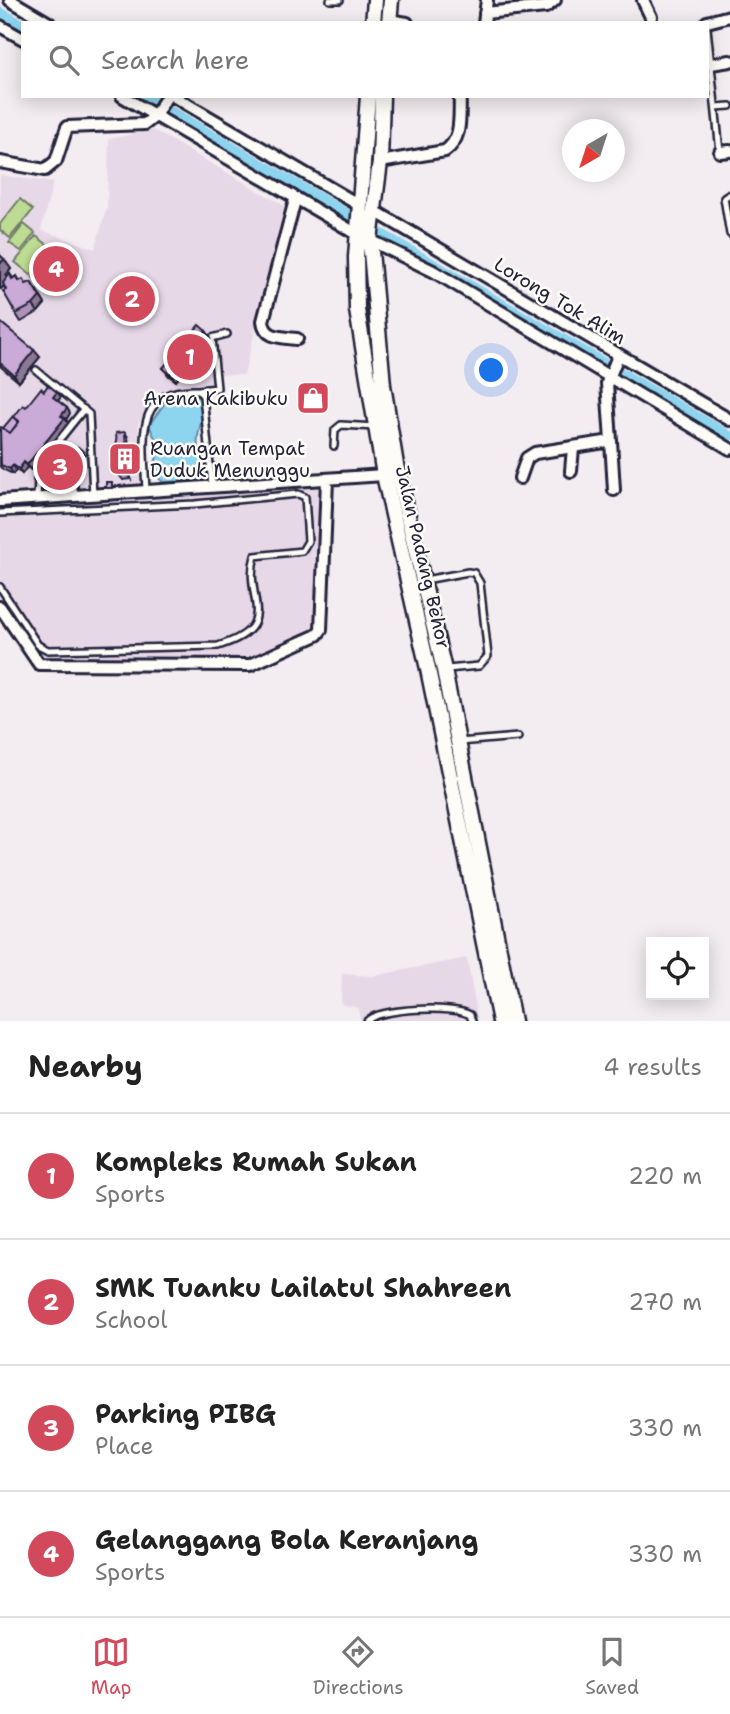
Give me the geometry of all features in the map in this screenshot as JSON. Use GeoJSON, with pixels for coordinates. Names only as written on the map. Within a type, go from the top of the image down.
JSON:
{"type":"FeatureCollection","features":[{"type":"Feature","properties":{"kind":"main road"},"geometry":{"type":"LineString","coordinates":[[373,21],[375,0]]}},
{"type":"Feature","properties":{"kind":"main road"},"geometry":{"type":"LineString","coordinates":[[389,21],[391,0]]}},
{"type":"Feature","properties":{"kind":"main road","name":"Jalan Padang Behor"},"geometry":{"type":"LineString","coordinates":[[366,207],[380,162],[373,143],[368,98]]}},
{"type":"Feature","properties":{"kind":"main road","name":"Jalan Padang Behor"},"geometry":{"type":"LineString","coordinates":[[382,98],[373,143],[366,207],[366,237],[378,346],[396,465],[444,670],[456,742],[513,1021]]}},
{"type":"Feature","properties":{"kind":"main road","name":"Jalan Padang Behor"},"geometry":{"type":"LineString","coordinates":[[366,237],[357,310],[384,475],[428,669],[500,1021]]}},
{"type":"Feature","properties":{"kind":"main road"},"geometry":{"type":"LineString","coordinates":[[384,475],[393,471],[396,465]]}},
{"type":"Feature","properties":{"kind":"street"},"geometry":{"type":"LineString","coordinates":[[10,0],[46,21]]}},
{"type":"Feature","properties":{"kind":"street"},"geometry":{"type":"LineString","coordinates":[[487,0],[485,18],[546,6],[555,0]]}},
{"type":"Feature","properties":{"kind":"street"},"geometry":{"type":"LineString","coordinates":[[643,0],[651,17]]}},
{"type":"Feature","properties":{"kind":"street"},"geometry":{"type":"LineString","coordinates":[[709,23],[730,16]]}},
{"type":"Feature","properties":{"kind":"street"},"geometry":{"type":"LineString","coordinates":[[0,26],[21,38]]}},
{"type":"Feature","properties":{"kind":"street"},"geometry":{"type":"LineString","coordinates":[[711,64],[730,61]]}},
{"type":"Feature","properties":{"kind":"street"},"geometry":{"type":"LineString","coordinates":[[125,98],[295,200],[433,271],[730,449]]}},
{"type":"Feature","properties":{"kind":"street"},"geometry":{"type":"LineString","coordinates":[[0,162],[46,170],[56,161],[67,128],[145,124],[155,115],[166,98]]}},
{"type":"Feature","properties":{"kind":"street","name":"Lorong Tok Alim"},"geometry":{"type":"LineString","coordinates":[[176,98],[366,207],[617,358],[730,420]]}},
{"type":"Feature","properties":{"kind":"street"},"geometry":{"type":"LineString","coordinates":[[380,162],[444,151],[450,147],[458,136],[460,98]]}},
{"type":"Feature","properties":{"kind":"street"},"geometry":{"type":"LineString","coordinates":[[295,200],[263,321],[264,329],[271,336],[297,339]]}},
{"type":"Feature","properties":{"kind":"street"},"geometry":{"type":"LineString","coordinates":[[614,490],[609,375],[617,358]]}},
{"type":"Feature","properties":{"kind":"street"},"geometry":{"type":"LineString","coordinates":[[520,478],[530,455],[611,441]]}},
{"type":"Feature","properties":{"kind":"street"},"geometry":{"type":"LineString","coordinates":[[571,471],[573,448]]}},
{"type":"Feature","properties":{"kind":"street"},"geometry":{"type":"LineString","coordinates":[[0,501],[384,475]]}},
{"type":"Feature","properties":{"kind":"street"},"geometry":{"type":"LineString","coordinates":[[0,607],[39,664],[170,666],[261,663],[317,635],[321,630],[327,480]]}},
{"type":"Feature","properties":{"kind":"lane"},"geometry":{"type":"LineString","coordinates":[[330,0],[340,0]]}},
{"type":"Feature","properties":{"kind":"lane"},"geometry":{"type":"LineString","coordinates":[[709,44],[716,107],[725,152]]}},
{"type":"Feature","properties":{"kind":"lane"},"geometry":{"type":"LineString","coordinates":[[716,107],[730,106]]}},
{"type":"Feature","properties":{"kind":"lane"},"geometry":{"type":"LineString","coordinates":[[730,194],[724,198],[730,234]]}},
{"type":"Feature","properties":{"kind":"lane"},"geometry":{"type":"LineString","coordinates":[[146,490],[144,422],[151,408],[170,391],[217,388],[212,338],[227,334]]}},
{"type":"Feature","properties":{"kind":"lane"},"geometry":{"type":"LineString","coordinates":[[36,370],[89,414],[93,496]]}},
{"type":"Feature","properties":{"kind":"lane"},"geometry":{"type":"LineString","coordinates":[[198,390],[203,396],[212,485]]}},
{"type":"Feature","properties":{"kind":"lane"},"geometry":{"type":"LineString","coordinates":[[37,497],[41,461],[84,409]]}},
{"type":"Feature","properties":{"kind":"lane"},"geometry":{"type":"LineString","coordinates":[[334,446],[335,429],[341,425],[376,427]]}},
{"type":"Feature","properties":{"kind":"lane"},"geometry":{"type":"LineString","coordinates":[[37,480],[70,476],[74,481],[74,495]]}},
{"type":"Feature","properties":{"kind":"lane"},"geometry":{"type":"LineString","coordinates":[[193,487],[195,503]]}},
{"type":"Feature","properties":{"kind":"lane"},"geometry":{"type":"LineString","coordinates":[[0,513],[195,503],[298,494],[305,497],[308,546],[302,551],[254,556],[256,615],[250,630],[234,641],[218,646],[48,650],[38,645],[0,587]]}},
{"type":"Feature","properties":{"kind":"lane"},"geometry":{"type":"LineString","coordinates":[[424,580],[468,572],[474,573],[480,583],[488,656],[479,666],[444,670]]}},
{"type":"Feature","properties":{"kind":"lane"},"geometry":{"type":"LineString","coordinates":[[456,742],[518,737]]}},
{"type":"Feature","properties":{"kind":"lane"},"geometry":{"type":"LineString","coordinates":[[368,1021],[379,1012],[457,1010],[470,1015],[472,1021]]}},
{"type":"Feature","properties":{"kind":"shaded area"},"geometry":{"type":"Polygon","coordinates":[[[153,130],[285,206],[244,375],[214,374],[213,385],[167,389],[155,397],[138,424],[141,498],[322,486],[315,627],[254,658],[41,658],[0,593],[0,175],[53,183],[41,230],[95,249],[107,207],[109,139],[153,130]]]}},
{"type":"Feature","properties":{"kind":"shaded area"},"geometry":{"type":"Polygon","coordinates":[[[467,958],[478,1021],[360,1021],[359,1008],[341,1004],[342,974],[373,976],[467,958]]]}},
{"type":"Feature","properties":{"kind":"green space"},"geometry":{"type":"Polygon","coordinates":[[[20,199],[33,210],[10,238],[0,230],[0,224],[20,199]]]}},
{"type":"Feature","properties":{"kind":"green space"},"geometry":{"type":"Polygon","coordinates":[[[24,224],[35,233],[21,251],[9,243],[24,224]]]}},
{"type":"Feature","properties":{"kind":"green space"},"geometry":{"type":"Polygon","coordinates":[[[36,236],[52,248],[31,275],[15,262],[36,236]]]}},
{"type":"Feature","properties":{"kind":"green space"},"geometry":{"type":"Polygon","coordinates":[[[59,245],[79,260],[53,293],[33,277],[59,245]]]}},
{"type":"Feature","properties":{"kind":"water"},"geometry":{"type":"Polygon","coordinates":[[[200,397],[202,406],[198,447],[207,474],[199,481],[163,482],[153,473],[159,447],[149,425],[167,400],[200,397]]]}},
{"type":"Feature","properties":{"kind":"building"},"geometry":{"type":"Polygon","coordinates":[[[10,274],[12,279],[17,276],[19,281],[23,279],[26,284],[31,282],[40,297],[33,305],[16,314],[3,291],[6,290],[3,283],[10,274]]]}},
{"type":"Feature","properties":{"kind":"building"},"geometry":{"type":"Polygon","coordinates":[[[0,322],[34,350],[14,375],[0,363],[0,322]]]}},
{"type":"Feature","properties":{"kind":"building"},"geometry":{"type":"Polygon","coordinates":[[[199,325],[206,331],[170,374],[163,368],[199,325]]]}},
{"type":"Feature","properties":{"kind":"building"},"geometry":{"type":"Polygon","coordinates":[[[48,385],[57,392],[53,397],[67,408],[61,416],[65,418],[27,465],[24,462],[19,469],[13,465],[10,469],[1,465],[0,428],[10,433],[19,421],[14,417],[23,405],[26,407],[41,388],[44,391],[48,385]]]}},
{"type":"Feature","properties":{"kind":"building"},"geometry":{"type":"Polygon","coordinates":[[[13,416],[19,422],[10,433],[3,428],[13,416]]]}},
{"type":"Feature","properties":{"kind":"building"},"geometry":{"type":"Polygon","coordinates":[[[125,432],[127,474],[119,475],[116,433],[125,432]]]}},
{"type":"Feature","properties":{"kind":"building"},"geometry":{"type":"Polygon","coordinates":[[[78,447],[84,452],[79,458],[73,453],[78,447]]]}},
{"type":"Feature","properties":{"kind":"building"},"geometry":{"type":"Polygon","coordinates":[[[75,459],[76,468],[41,471],[40,461],[75,459]]]}},
{"type":"Feature","properties":{"kind":"building"},"geometry":{"type":"Polygon","coordinates":[[[67,480],[67,488],[42,489],[42,481],[67,480]]]}},
{"type":"Feature","properties":{"kind":"building"},"geometry":{"type":"Polygon","coordinates":[[[106,482],[112,482],[112,488],[106,488],[106,482]]]}},
{"type":"Feature","properties":{"kind":"waterway"},"geometry":{"type":"LineString","coordinates":[[0,12],[21,24]]}},
{"type":"Feature","properties":{"kind":"waterway"},"geometry":{"type":"LineString","coordinates":[[147,98],[730,436]]}},
{"type":"Feature","properties":{"kind":"place","name":"Gelanggang Bola Keranjang"},"geometry":{"type":"Point","coordinates":[56,269]}},
{"type":"Feature","properties":{"kind":"place","name":"SMK Tuanku Lailatul Shahreen"},"geometry":{"type":"Point","coordinates":[132,299]}},
{"type":"Feature","properties":{"kind":"place","name":"Kompleks Rumah Sukan"},"geometry":{"type":"Point","coordinates":[190,357]}},
{"type":"Feature","properties":{"kind":"place","name":"Arena Kakibuku"},"geometry":{"type":"Point","coordinates":[313,398]}},
{"type":"Feature","properties":{"kind":"place","name":"Ruangan Tempat Duduk Menunggu"},"geometry":{"type":"Point","coordinates":[125,459]}},
{"type":"Feature","properties":{"kind":"place","name":"Parking PIBG"},"geometry":{"type":"Point","coordinates":[60,467]}}]}
